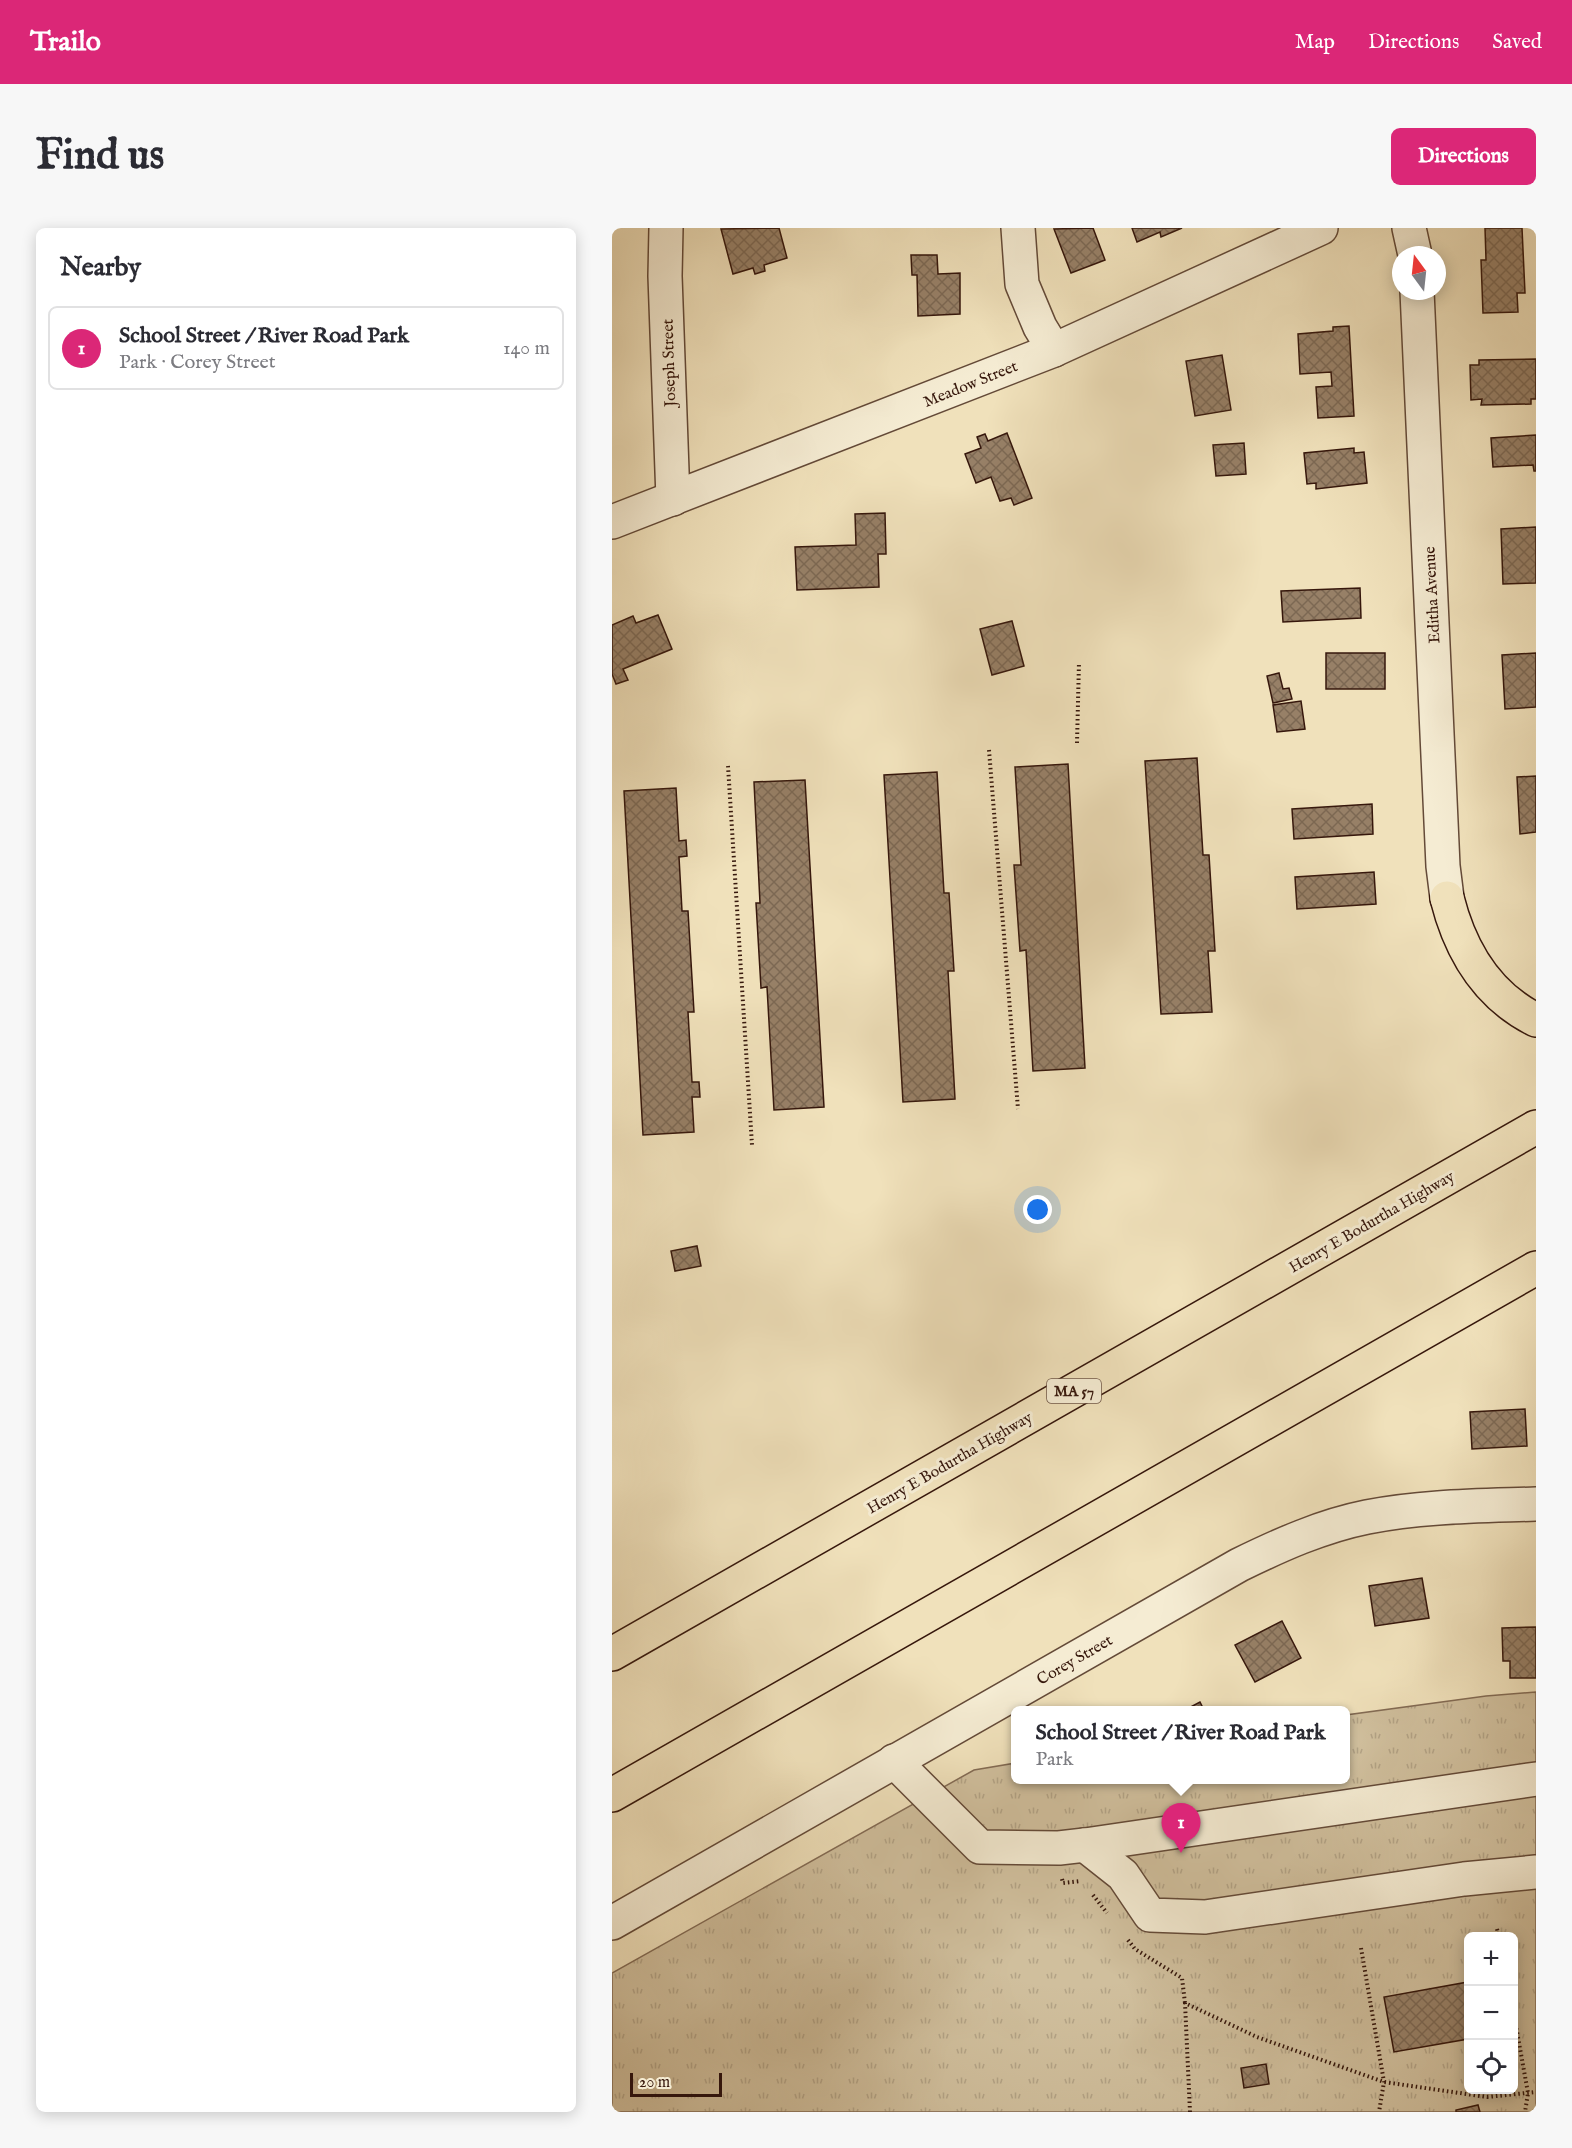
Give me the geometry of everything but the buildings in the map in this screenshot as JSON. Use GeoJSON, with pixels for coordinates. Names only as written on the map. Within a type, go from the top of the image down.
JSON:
{"type":"FeatureCollection","features":[{"type":"Feature","properties":{"kind":"highway"},"geometry":{"type":"LineString","coordinates":[[1447,898],[1455,929],[1479,972],[1509,1003],[1536,1020]]}},
{"type":"Feature","properties":{"kind":"highway","name":"Henry E Bodurtha Highway"},"geometry":{"type":"LineString","coordinates":[[612,1654],[1536,1127]]}},
{"type":"Feature","properties":{"kind":"highway"},"geometry":{"type":"LineString","coordinates":[[612,1795],[1536,1268]]}},
{"type":"Feature","properties":{"kind":"street","name":"Joseph Street"},"geometry":{"type":"LineString","coordinates":[[666,228],[673,499]]}},
{"type":"Feature","properties":{"kind":"street"},"geometry":{"type":"LineString","coordinates":[[1018,228],[1022,284],[1040,327],[1054,350]]}},
{"type":"Feature","properties":{"kind":"street","name":"Meadow Street"},"geometry":{"type":"LineString","coordinates":[[612,522],[1054,350],[1321,228]]}},
{"type":"Feature","properties":{"kind":"street"},"geometry":{"type":"LineString","coordinates":[[1409,228],[1413,246]]}},
{"type":"Feature","properties":{"kind":"street","name":"Editha Avenue"},"geometry":{"type":"LineString","coordinates":[[1417,300],[1443,866],[1447,898]]}},
{"type":"Feature","properties":{"kind":"street","name":"Corey Street"},"geometry":{"type":"LineString","coordinates":[[612,1923],[1239,1565],[1302,1537],[1367,1517],[1404,1511],[1536,1504]]}},
{"type":"Feature","properties":{"kind":"street"},"geometry":{"type":"LineString","coordinates":[[894,1761],[980,1847],[1059,1848],[1085,1845],[1536,1779]]}},
{"type":"Feature","properties":{"kind":"street"},"geometry":{"type":"LineString","coordinates":[[1085,1845],[1123,1875],[1150,1915],[1205,1917],[1464,1879],[1536,1872]]}},
{"type":"Feature","properties":{"kind":"path"},"geometry":{"type":"LineString","coordinates":[[1077,743],[1079,662]]}},
{"type":"Feature","properties":{"kind":"path"},"geometry":{"type":"LineString","coordinates":[[989,750],[1018,1109]]}},
{"type":"Feature","properties":{"kind":"path"},"geometry":{"type":"LineString","coordinates":[[728,766],[752,1145]]}},
{"type":"Feature","properties":{"kind":"path"},"geometry":{"type":"LineString","coordinates":[[1361,1948],[1384,2082],[1379,2112]]}},
{"type":"Feature","properties":{"kind":"path"},"geometry":{"type":"LineString","coordinates":[[1190,2112],[1185,2003],[1257,2037],[1384,2082],[1487,2097],[1536,2092]]}},
{"type":"Feature","properties":{"kind":"path"},"geometry":{"type":"LineString","coordinates":[[1518,2037],[1528,2093],[1525,2112]]}},
{"type":"Feature","properties":{"kind":"green space"},"geometry":{"type":"Polygon","coordinates":[[[1536,1692],[1536,2112],[612,2112],[612,1973],[974,1770],[1011,1764],[1011,1784],[1350,1784],[1350,1714],[1486,1696],[1536,1692]]]}},
{"type":"Feature","properties":{"kind":"place","name":"School Street / River Road Park"},"geometry":{"type":"Point","coordinates":[1181,1853]}}]}
